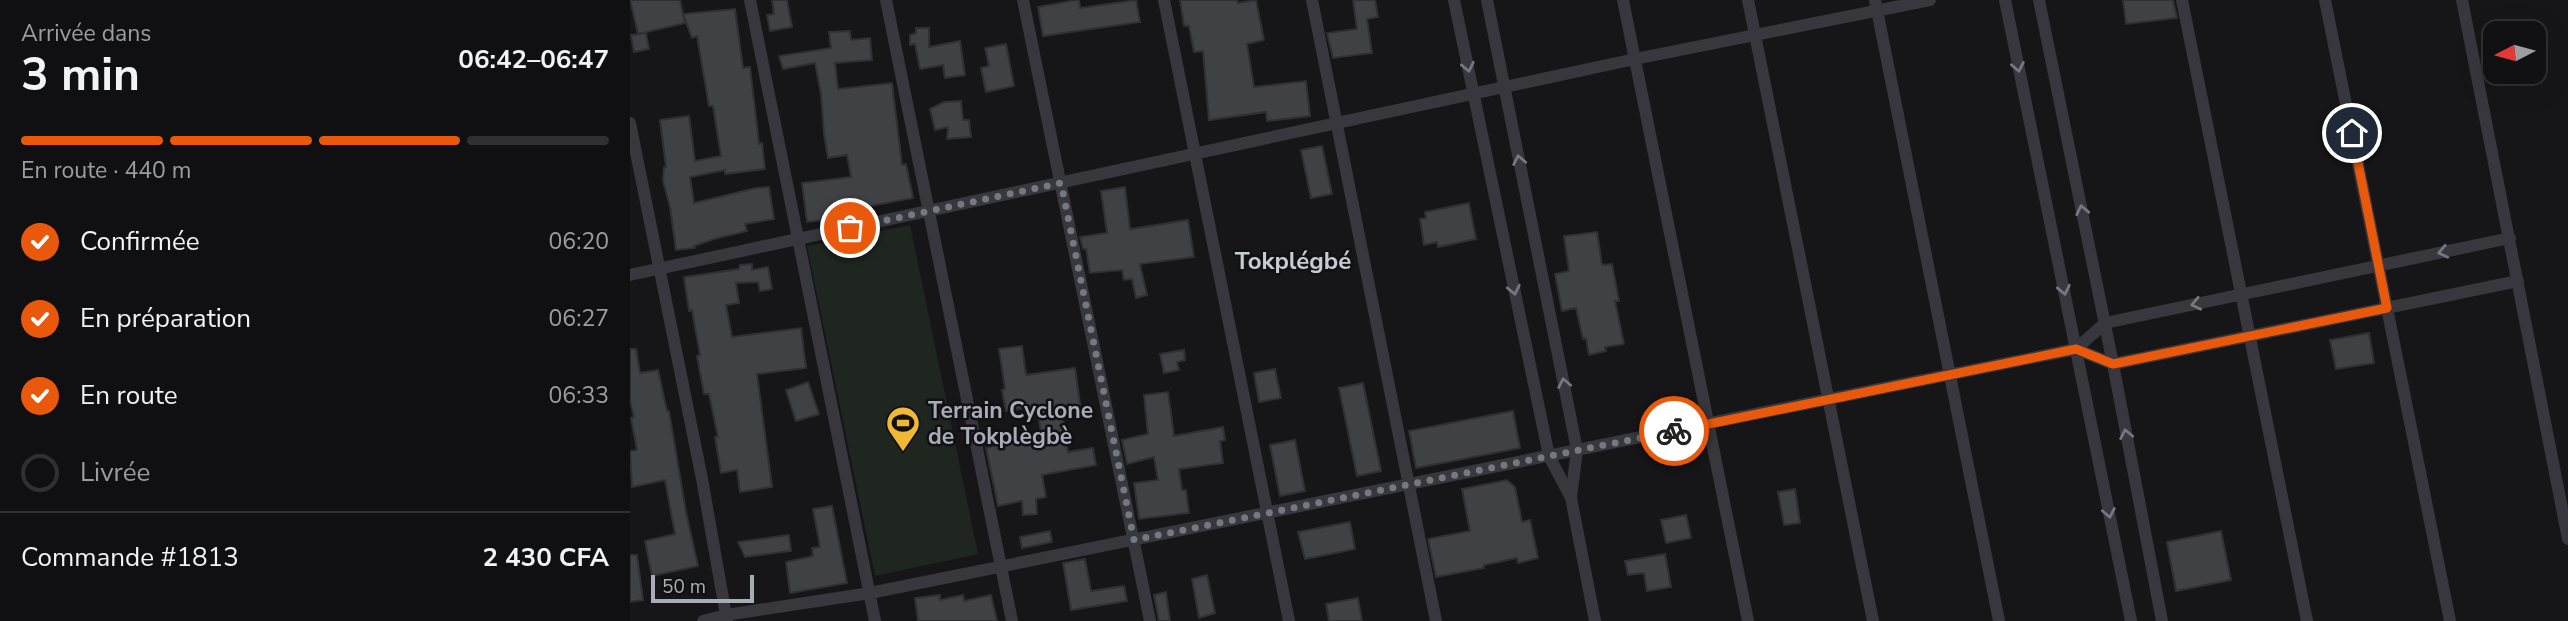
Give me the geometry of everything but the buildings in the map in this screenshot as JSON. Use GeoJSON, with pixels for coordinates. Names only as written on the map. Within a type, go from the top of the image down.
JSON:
{"type":"FeatureCollection","features":[{"type":"Feature","properties":{"kind":"street"},"geometry":{"type":"LineString","coordinates":[[750,0],[875,621]]}},
{"type":"Feature","properties":{"kind":"street"},"geometry":{"type":"LineString","coordinates":[[886,0],[1012,621]]}},
{"type":"Feature","properties":{"kind":"street"},"geometry":{"type":"LineString","coordinates":[[1023,0],[1150,621]]}},
{"type":"Feature","properties":{"kind":"street"},"geometry":{"type":"LineString","coordinates":[[1164,0],[1289,621]]}},
{"type":"Feature","properties":{"kind":"street"},"geometry":{"type":"LineString","coordinates":[[1312,0],[1436,621]]}},
{"type":"Feature","properties":{"kind":"street"},"geometry":{"type":"LineString","coordinates":[[1454,0],[1549,456],[1571,498],[1595,621]]}},
{"type":"Feature","properties":{"kind":"street"},"geometry":{"type":"LineString","coordinates":[[1487,0],[1577,450],[1571,498]]}},
{"type":"Feature","properties":{"kind":"street"},"geometry":{"type":"LineString","coordinates":[[1623,0],[1748,621]]}},
{"type":"Feature","properties":{"kind":"street"},"geometry":{"type":"LineString","coordinates":[[1748,0],[1873,621]]}},
{"type":"Feature","properties":{"kind":"street"},"geometry":{"type":"LineString","coordinates":[[630,275],[1635,59],[1755,36],[1876,6],[1930,0]]}},
{"type":"Feature","properties":{"kind":"street"},"geometry":{"type":"LineString","coordinates":[[2005,0],[2131,621]]}},
{"type":"Feature","properties":{"kind":"street"},"geometry":{"type":"LineString","coordinates":[[2039,0],[2162,621]]}},
{"type":"Feature","properties":{"kind":"street"},"geometry":{"type":"LineString","coordinates":[[2182,0],[2307,621]]}},
{"type":"Feature","properties":{"kind":"street"},"geometry":{"type":"LineString","coordinates":[[2325,0],[2450,621]]}},
{"type":"Feature","properties":{"kind":"street"},"geometry":{"type":"LineString","coordinates":[[2462,0],[2568,539]]}},
{"type":"Feature","properties":{"kind":"street"},"geometry":{"type":"LineString","coordinates":[[1876,6],[1998,621]]}},
{"type":"Feature","properties":{"kind":"street"},"geometry":{"type":"LineString","coordinates":[[630,123],[702,478],[726,618]]}},
{"type":"Feature","properties":{"kind":"street"},"geometry":{"type":"LineString","coordinates":[[703,621],[870,593],[2076,349],[2105,323],[2510,238]]}},
{"type":"Feature","properties":{"kind":"street"},"geometry":{"type":"LineString","coordinates":[[2076,349],[2113,364],[2518,281]]}},
{"type":"Feature","properties":{"kind":"shaded area","name":"Terrain Cyclone de Tokplègbè"},"geometry":{"type":"Polygon","coordinates":[[[910,225],[978,554],[875,576],[807,246],[910,225]]]}},
{"type":"Feature","properties":{"kind":"way so far"},"geometry":{"type":"LineString","coordinates":[[850,228],[1061,183],[1134,540],[1674,431]]}},
{"type":"Feature","properties":{"kind":"place","name":"Terrain Cyclone de Tokplègbè"},"geometry":{"type":"Point","coordinates":[903,453]}},
{"type":"Feature","properties":{"kind":"district","name":"Tokplégbé"},"geometry":{"type":"Point","coordinates":[1293,261]}},
{"type":"Feature","properties":{"kind":"route"},"geometry":{"type":"LineString","coordinates":[[1674,431],[2076,349],[2113,364],[2387,308],[2352,133]]}}]}
